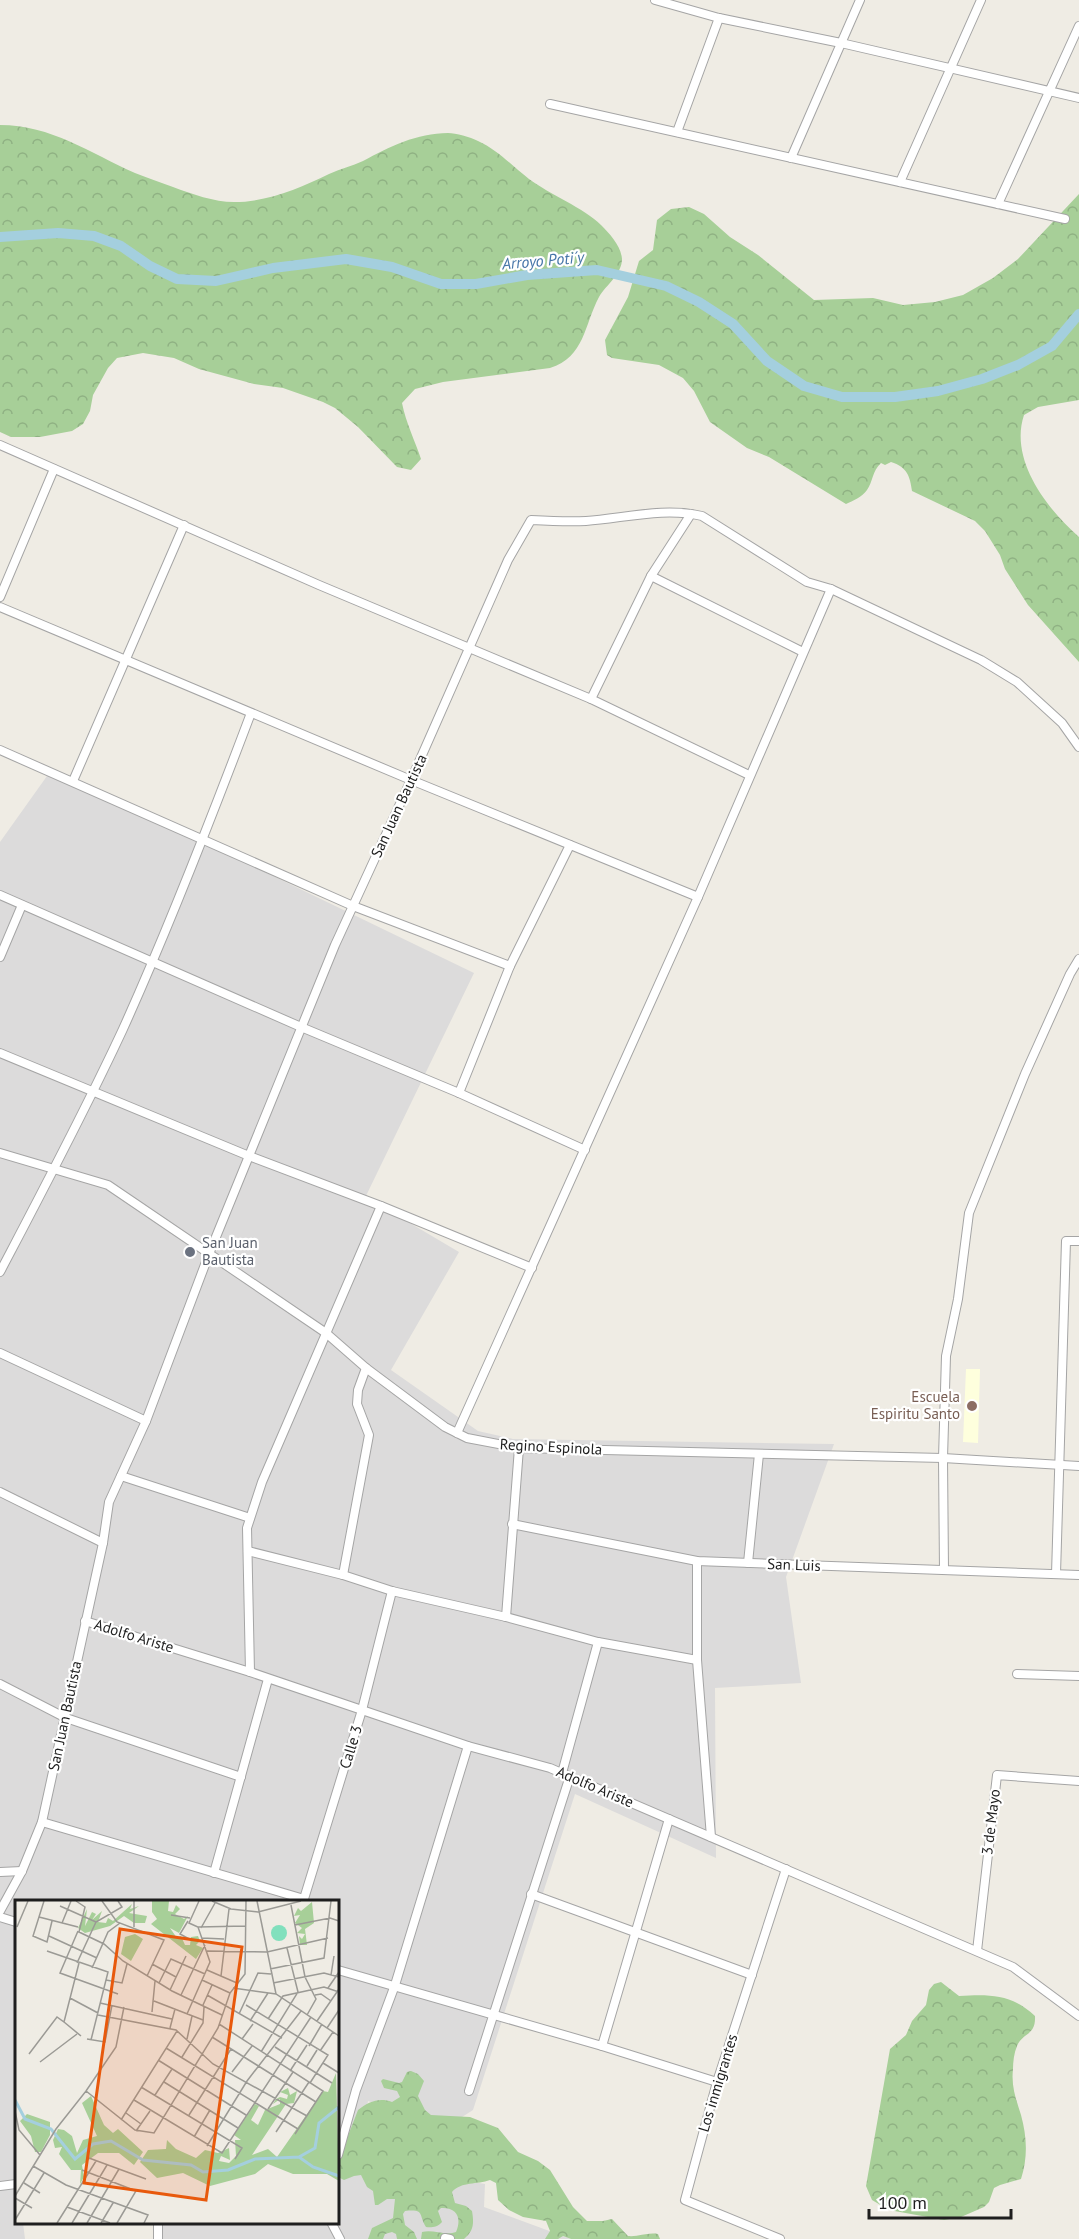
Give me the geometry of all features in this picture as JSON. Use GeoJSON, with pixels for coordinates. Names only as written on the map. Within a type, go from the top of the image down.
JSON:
{"type":"FeatureCollection","features":[{"type":"Feature","properties":{"kind":"street"},"geometry":{"type":"LineString","coordinates":[[655,0],[719,18],[841,43],[1079,98]]}},
{"type":"Feature","properties":{"kind":"street"},"geometry":{"type":"LineString","coordinates":[[791,158],[860,0]]}},
{"type":"Feature","properties":{"kind":"street"},"geometry":{"type":"LineString","coordinates":[[900,182],[981,0]]}},
{"type":"Feature","properties":{"kind":"street"},"geometry":{"type":"LineString","coordinates":[[676,132],[719,18]]}},
{"type":"Feature","properties":{"kind":"street"},"geometry":{"type":"LineString","coordinates":[[998,204],[1079,26]]}},
{"type":"Feature","properties":{"kind":"street"},"geometry":{"type":"LineString","coordinates":[[550,105],[1065,219]]}},
{"type":"Feature","properties":{"kind":"street"},"geometry":{"type":"LineString","coordinates":[[0,445],[319,585],[470,646],[591,699],[749,775]]}},
{"type":"Feature","properties":{"kind":"street"},"geometry":{"type":"LineString","coordinates":[[0,597],[54,469]]}},
{"type":"Feature","properties":{"kind":"street","name":"San Juan Bautista"},"geometry":{"type":"LineString","coordinates":[[0,1911],[22,1871],[42,1822],[103,1543],[109,1502],[146,1421],[209,1254],[301,1027],[508,560],[531,520],[583,521],[660,512],[691,514]]}},
{"type":"Feature","properties":{"kind":"street"},"geometry":{"type":"LineString","coordinates":[[591,699],[651,576],[691,514],[702,516],[807,582],[831,589],[981,660],[1017,682],[1046,706],[1062,723],[1079,747]]}},
{"type":"Feature","properties":{"kind":"street"},"geometry":{"type":"LineString","coordinates":[[73,781],[184,525]]}},
{"type":"Feature","properties":{"kind":"street"},"geometry":{"type":"LineString","coordinates":[[651,576],[803,652]]}},
{"type":"Feature","properties":{"kind":"street"},"geometry":{"type":"LineString","coordinates":[[457,1433],[698,897],[831,589]]}},
{"type":"Feature","properties":{"kind":"street"},"geometry":{"type":"LineString","coordinates":[[0,607],[411,780],[698,897]]}},
{"type":"Feature","properties":{"kind":"street"},"geometry":{"type":"LineString","coordinates":[[0,1272],[94,1090],[203,839],[251,713]]}},
{"type":"Feature","properties":{"kind":"street"},"geometry":{"type":"LineString","coordinates":[[0,750],[353,906],[510,966]]}},
{"type":"Feature","properties":{"kind":"street"},"geometry":{"type":"LineString","coordinates":[[459,1093],[510,966],[570,845]]}},
{"type":"Feature","properties":{"kind":"street"},"geometry":{"type":"LineString","coordinates":[[0,895],[301,1027],[459,1093],[585,1150]]}},
{"type":"Feature","properties":{"kind":"street"},"geometry":{"type":"LineString","coordinates":[[0,957],[22,905]]}},
{"type":"Feature","properties":{"kind":"street"},"geometry":{"type":"LineString","coordinates":[[944,1570],[943,1458],[946,1356],[958,1299],[969,1213],[1025,1074],[1079,958]]}},
{"type":"Feature","properties":{"kind":"street"},"geometry":{"type":"LineString","coordinates":[[0,1053],[249,1156],[381,1206],[532,1268]]}},
{"type":"Feature","properties":{"kind":"street","name":"Regino Espinola"},"geometry":{"type":"LineString","coordinates":[[0,1153],[108,1185],[326,1333],[366,1368],[445,1427],[489,1444],[519,1448],[943,1458],[1079,1466]]}},
{"type":"Feature","properties":{"kind":"street"},"geometry":{"type":"LineString","coordinates":[[250,1672],[247,1528],[262,1482],[381,1206]]}},
{"type":"Feature","properties":{"kind":"street"},"geometry":{"type":"LineString","coordinates":[[1056,1574],[1066,1241],[1079,1241]]}},
{"type":"Feature","properties":{"kind":"street"},"geometry":{"type":"LineString","coordinates":[[0,1353],[146,1421]]}},
{"type":"Feature","properties":{"kind":"street"},"geometry":{"type":"LineString","coordinates":[[343,1575],[369,1435],[357,1404],[358,1390],[366,1368]]}},
{"type":"Feature","properties":{"kind":"street"},"geometry":{"type":"LineString","coordinates":[[506,1617],[519,1448]]}},
{"type":"Feature","properties":{"kind":"street"},"geometry":{"type":"LineString","coordinates":[[748,1563],[759,1454]]}},
{"type":"Feature","properties":{"kind":"street"},"geometry":{"type":"LineString","coordinates":[[121,1476],[250,1518]]}},
{"type":"Feature","properties":{"kind":"street"},"geometry":{"type":"LineString","coordinates":[[0,1492],[103,1543]]}},
{"type":"Feature","properties":{"kind":"street","name":"San Luis"},"geometry":{"type":"LineString","coordinates":[[512,1524],[697,1561],[1079,1575]]}},
{"type":"Feature","properties":{"kind":"street"},"geometry":{"type":"LineString","coordinates":[[248,1551],[343,1575],[392,1591],[506,1617],[598,1642],[697,1660]]}},
{"type":"Feature","properties":{"kind":"street"},"geometry":{"type":"LineString","coordinates":[[697,1561],[697,1660],[711,1837]]}},
{"type":"Feature","properties":{"kind":"street","name":"Calle 3"},"geometry":{"type":"LineString","coordinates":[[303,1900],[362,1710],[392,1591]]}},
{"type":"Feature","properties":{"kind":"street","name":"Adolfo Ariste"},"geometry":{"type":"LineString","coordinates":[[85,1621],[250,1672],[468,1746],[550,1768],[1013,1966],[1079,2016]]}},
{"type":"Feature","properties":{"kind":"street"},"geometry":{"type":"LineString","coordinates":[[469,2091],[495,2014],[566,1775],[598,1642]]}},
{"type":"Feature","properties":{"kind":"street"},"geometry":{"type":"LineString","coordinates":[[1017,1674],[1079,1676]]}},
{"type":"Feature","properties":{"kind":"street"},"geometry":{"type":"LineString","coordinates":[[214,1872],[268,1679]]}},
{"type":"Feature","properties":{"kind":"street"},"geometry":{"type":"LineString","coordinates":[[0,1684],[66,1718],[241,1777]]}},
{"type":"Feature","properties":{"kind":"street"},"geometry":{"type":"LineString","coordinates":[[339,2152],[356,2090],[395,1985],[468,1746]]}},
{"type":"Feature","properties":{"kind":"street","name":"3 de Mayo"},"geometry":{"type":"LineString","coordinates":[[977,1951],[997,1775],[1079,1781]]}},
{"type":"Feature","properties":{"kind":"street"},"geometry":{"type":"LineString","coordinates":[[602,2046],[669,1819]]}},
{"type":"Feature","properties":{"kind":"street"},"geometry":{"type":"LineString","coordinates":[[42,1822],[303,1900]]}},
{"type":"Feature","properties":{"kind":"street","name":"Los inmigrantes"},"geometry":{"type":"LineString","coordinates":[[780,2239],[685,2200],[717,2082],[786,1869]]}},
{"type":"Feature","properties":{"kind":"street"},"geometry":{"type":"LineString","coordinates":[[0,1872],[22,1871]]}},
{"type":"Feature","properties":{"kind":"street"},"geometry":{"type":"LineString","coordinates":[[531,1894],[752,1975]]}},
{"type":"Feature","properties":{"kind":"street"},"geometry":{"type":"LineString","coordinates":[[0,1917],[15,1922]]}},
{"type":"Feature","properties":{"kind":"street"},"geometry":{"type":"LineString","coordinates":[[339,1971],[495,2014],[717,2082]]}},
{"type":"Feature","properties":{"kind":"street"},"geometry":{"type":"LineString","coordinates":[[0,2186],[15,2184]]}},
{"type":"Feature","properties":{"kind":"street"},"geometry":{"type":"LineString","coordinates":[[332,2224],[340,2239]]}},
{"type":"Feature","properties":{"kind":"shaded area"},"geometry":{"type":"Polygon","coordinates":[[[52,769],[474,973],[364,1200],[381,1206],[459,1252],[391,1370],[478,1431],[513,1439],[834,1444],[786,1577],[801,1683],[715,1688],[716,1858],[575,1794],[473,2110],[448,2126],[368,2101],[355,2163],[485,2184],[484,2207],[571,2239],[162,2239],[161,2224],[339,2224],[339,1900],[15,1900],[15,2224],[23,2224],[25,2239],[0,2239],[0,842],[52,769]]]}},
{"type":"Feature","properties":{"kind":"shaded area","name":"Escuela Espiritu Santo"},"geometry":{"type":"Polygon","coordinates":[[[966,1369],[980,1369],[978,1443],[963,1442],[966,1369]]]}},
{"type":"Feature","properties":{"kind":"green space"},"geometry":{"type":"Polygon","coordinates":[[[0,125],[19,126],[53,135],[144,177],[203,197],[234,202],[259,200],[283,193],[414,138],[425,135],[459,134],[492,149],[537,185],[594,219],[608,232],[617,245],[621,254],[621,264],[617,274],[599,297],[577,348],[562,363],[550,368],[443,382],[415,389],[402,403],[421,459],[411,470],[397,467],[358,427],[335,408],[323,402],[283,388],[254,384],[199,369],[174,358],[143,353],[117,358],[108,368],[93,395],[90,411],[83,424],[72,431],[40,437],[11,437],[0,432],[0,125]]]}},
{"type":"Feature","properties":{"kind":"green space"},"geometry":{"type":"Polygon","coordinates":[[[1079,194],[1079,400],[1038,407],[1024,415],[1021,432],[1026,466],[1034,482],[1055,512],[1079,537],[1079,662],[1028,605],[985,531],[975,521],[912,491],[909,477],[901,467],[891,462],[885,465],[881,463],[865,492],[846,504],[769,457],[747,448],[710,422],[694,391],[683,378],[659,365],[612,358],[607,355],[605,340],[628,297],[639,261],[653,250],[657,220],[671,209],[689,207],[704,214],[730,237],[758,255],[814,300],[873,298],[903,305],[935,302],[963,295],[993,278],[1018,259],[1079,194]]]}},
{"type":"Feature","properties":{"kind":"green space"},"geometry":{"type":"Polygon","coordinates":[[[941,1982],[959,1996],[981,1995],[1009,1999],[1035,2016],[1031,2031],[1017,2046],[1013,2063],[1013,2087],[1025,2139],[1026,2155],[1021,2179],[994,2188],[989,2202],[984,2207],[961,2217],[944,2220],[889,2210],[872,2200],[866,2186],[890,2049],[906,2035],[912,2021],[926,2005],[929,1990],[934,1984],[941,1982]]]}},
{"type":"Feature","properties":{"kind":"green space"},"geometry":{"type":"Polygon","coordinates":[[[407,2072],[418,2074],[424,2081],[418,2096],[425,2110],[431,2115],[470,2117],[498,2128],[518,2152],[538,2161],[550,2170],[573,2207],[587,2221],[612,2219],[628,2236],[658,2234],[660,2239],[571,2239],[563,2236],[558,2239],[545,2239],[550,2231],[546,2221],[523,2217],[509,2210],[498,2200],[496,2183],[490,2180],[465,2185],[452,2192],[455,2203],[466,2206],[472,2211],[473,2226],[464,2239],[421,2239],[422,2232],[456,2232],[457,2214],[451,2209],[441,2208],[438,2211],[442,2222],[432,2227],[426,2227],[420,2213],[405,2211],[403,2214],[405,2225],[414,2232],[417,2239],[397,2239],[396,2234],[392,2232],[385,2234],[383,2239],[368,2239],[372,2228],[393,2218],[395,2199],[387,2199],[375,2205],[373,2191],[367,2187],[361,2175],[344,2180],[339,2178],[339,2159],[358,2110],[374,2101],[392,2102],[400,2097],[397,2091],[384,2088],[381,2081],[383,2079],[402,2082],[407,2072]]]}},
{"type":"Feature","properties":{"kind":"waterway","name":"Arroyo Poti´y"},"geometry":{"type":"LineString","coordinates":[[0,237],[58,233],[94,236],[121,246],[150,266],[177,279],[216,281],[273,268],[346,259],[392,267],[441,284],[476,284],[527,275],[597,270],[666,286],[699,302],[733,324],[767,361],[804,386],[842,397],[895,397],[938,391],[982,379],[1018,365],[1052,346],[1079,314]]}},
{"type":"Feature","properties":{"kind":"place","name":"San Juan Bautista"},"geometry":{"type":"Point","coordinates":[190,1252]}},
{"type":"Feature","properties":{"kind":"place","name":"Escuela Espiritu Santo"},"geometry":{"type":"Point","coordinates":[972,1406]}}]}
